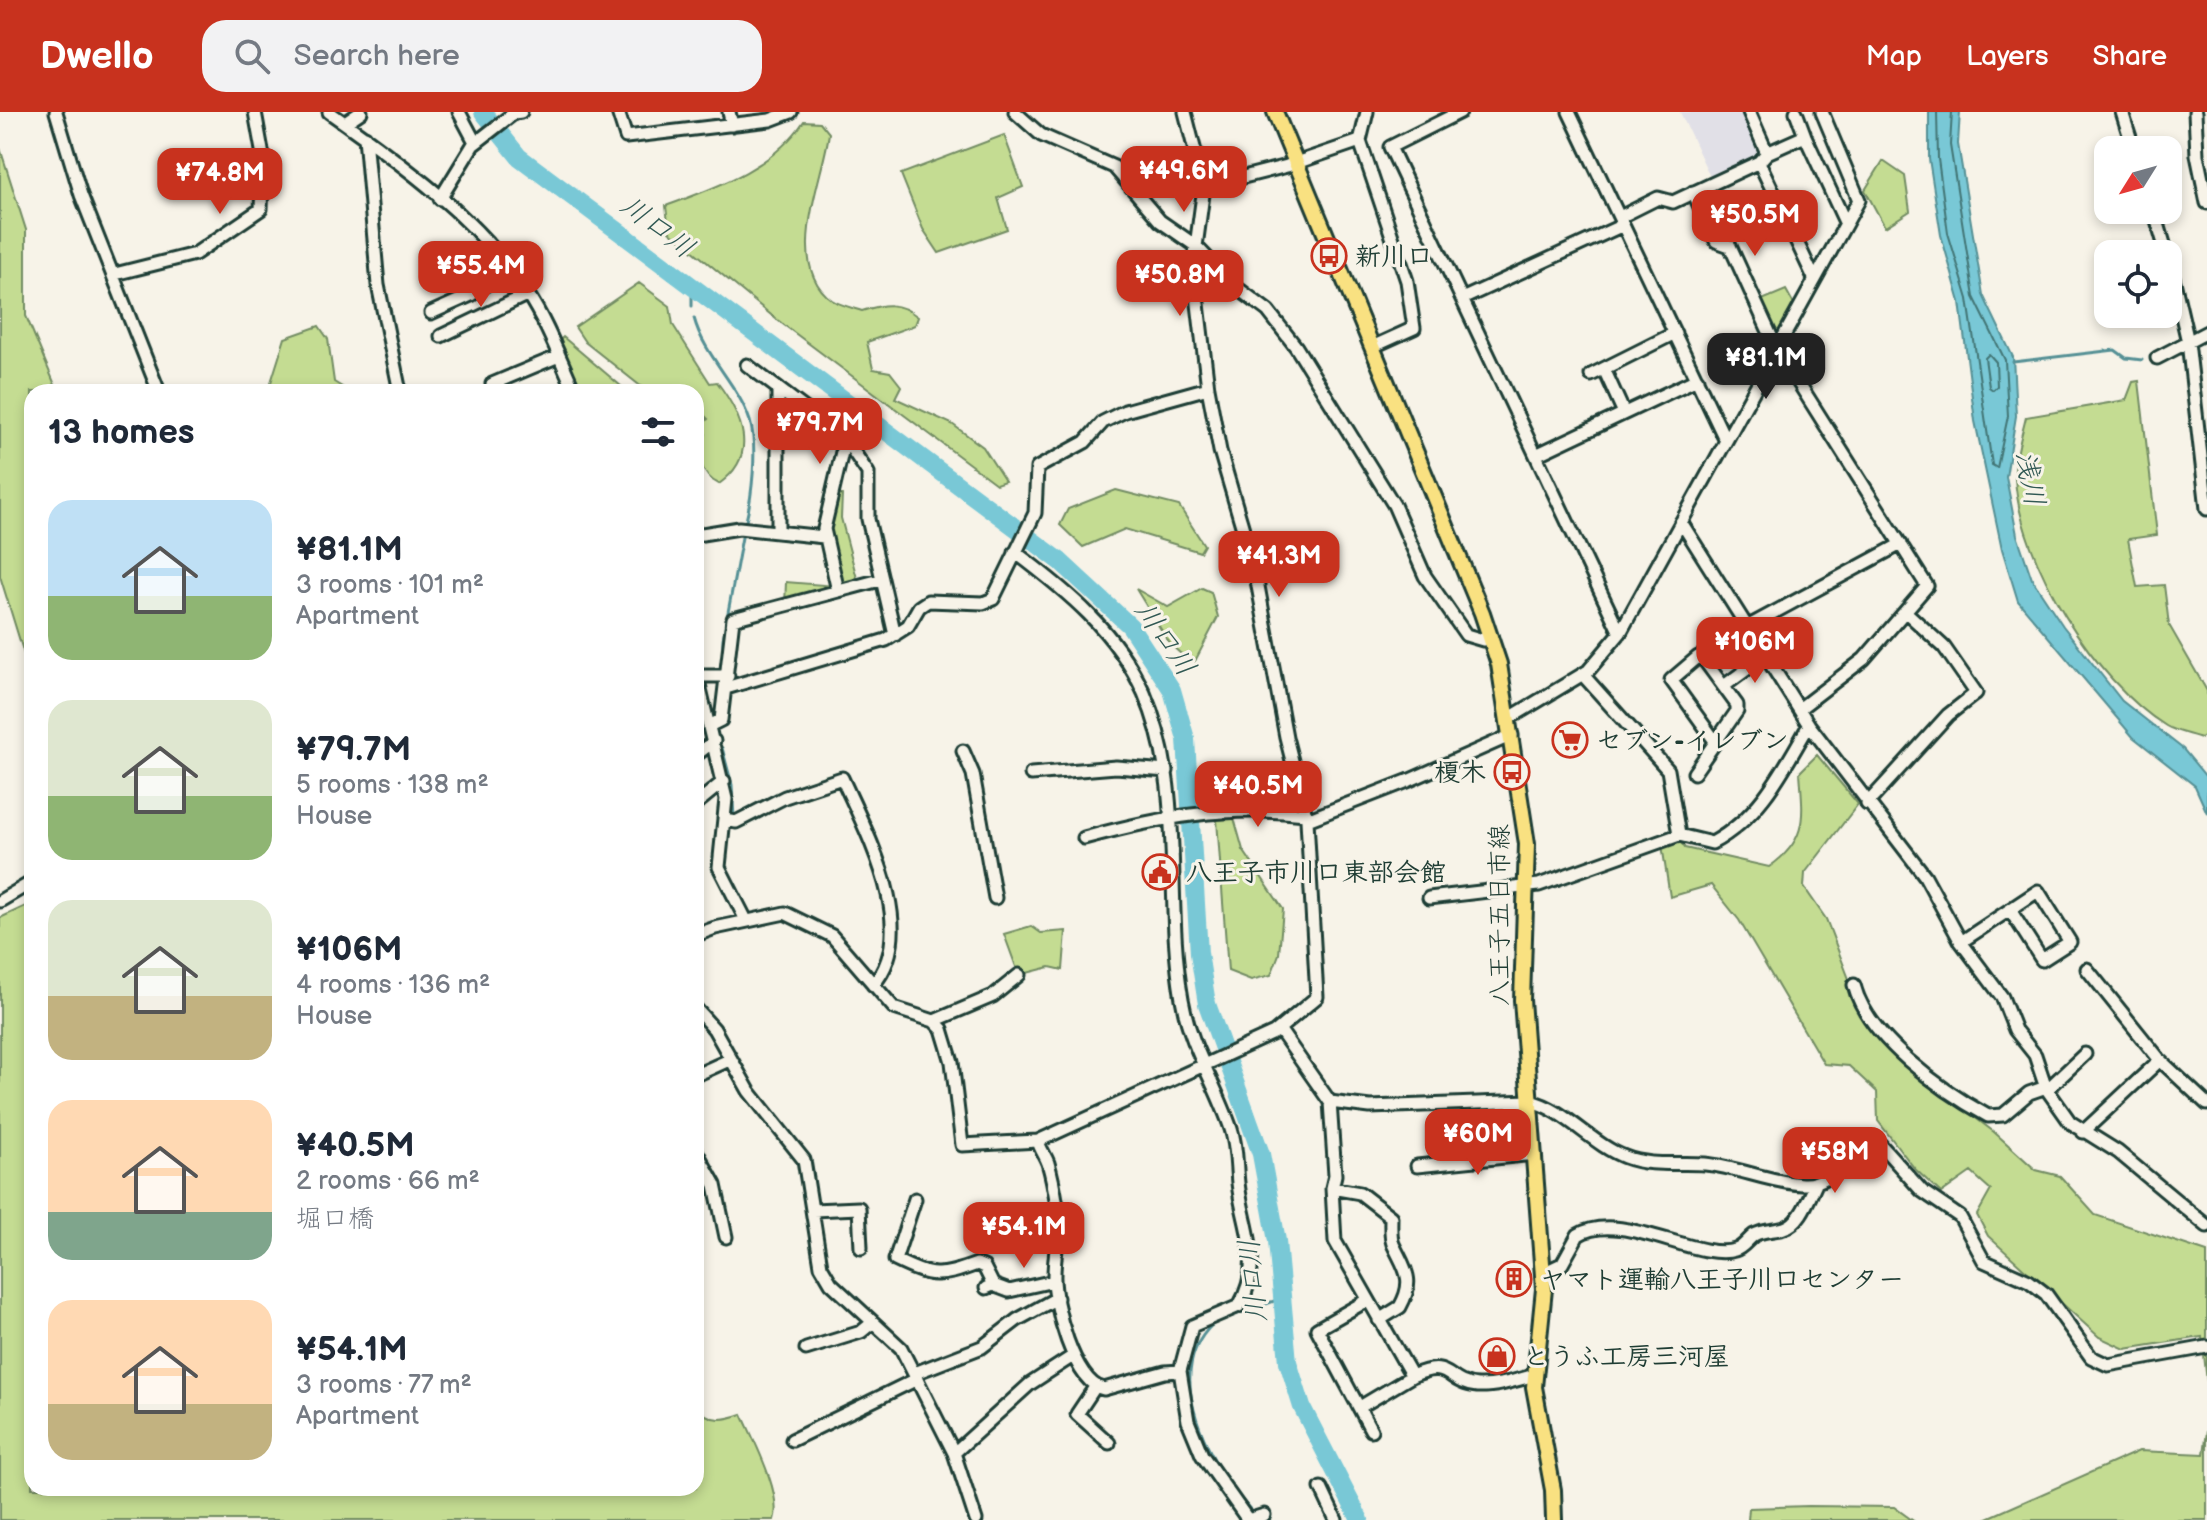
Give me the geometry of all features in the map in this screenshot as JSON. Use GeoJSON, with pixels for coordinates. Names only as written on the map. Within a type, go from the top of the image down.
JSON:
{"type":"FeatureCollection","features":[{"type":"Feature","properties":{"kind":"main road","name":"八王子五日市線"},"geometry":{"type":"LineString","coordinates":[[1275,112],[1491,636],[1512,735],[1527,844],[1522,990],[1543,1273],[1535,1398],[1553,1490],[1554,1520]]}},
{"type":"Feature","properties":{"kind":"street"},"geometry":{"type":"LineString","coordinates":[[56,112],[81,195],[115,274],[140,350],[155,384]]}},
{"type":"Feature","properties":{"kind":"street"},"geometry":{"type":"LineString","coordinates":[[115,274],[195,254],[261,209],[263,156],[255,112]]}},
{"type":"Feature","properties":{"kind":"street"},"geometry":{"type":"LineString","coordinates":[[329,112],[365,137],[440,199],[509,268],[528,294],[571,384]]}},
{"type":"Feature","properties":{"kind":"street"},"geometry":{"type":"LineString","coordinates":[[345,123],[361,112]]}},
{"type":"Feature","properties":{"kind":"street"},"geometry":{"type":"LineString","coordinates":[[459,112],[475,142]]}},
{"type":"Feature","properties":{"kind":"street"},"geometry":{"type":"LineString","coordinates":[[618,112],[626,137],[770,120],[791,112]]}},
{"type":"Feature","properties":{"kind":"street"},"geometry":{"type":"LineString","coordinates":[[729,112],[732,125]]}},
{"type":"Feature","properties":{"kind":"street"},"geometry":{"type":"LineString","coordinates":[[1015,112],[1041,135],[1114,167],[1160,221],[1196,246],[1232,284],[1268,311],[1296,347],[1394,505],[1425,576],[1466,635],[1483,640],[1491,636]]}},
{"type":"Feature","properties":{"kind":"street"},"geometry":{"type":"LineString","coordinates":[[704,933],[785,913],[832,936],[899,1012],[934,1021],[942,1029],[952,1062],[962,1145],[1038,1141],[1279,1029],[1320,993],[1306,817],[1286,737],[1260,593],[1220,451],[1208,388],[1198,317],[1196,246],[1204,187],[1185,112]]}},
{"type":"Feature","properties":{"kind":"street"},"geometry":{"type":"LineString","coordinates":[[1367,112],[1360,141],[1407,281],[1414,328],[1372,347]]}},
{"type":"Feature","properties":{"kind":"street"},"geometry":{"type":"LineString","coordinates":[[1460,112],[1390,147],[1620,633]]}},
{"type":"Feature","properties":{"kind":"street"},"geometry":{"type":"LineString","coordinates":[[1569,112],[1725,439]]}},
{"type":"Feature","properties":{"kind":"street"},"geometry":{"type":"LineString","coordinates":[[1749,112],[1763,157],[1814,278]]}},
{"type":"Feature","properties":{"kind":"street"},"geometry":{"type":"LineString","coordinates":[[1796,112],[1845,222]]}},
{"type":"Feature","properties":{"kind":"street"},"geometry":{"type":"LineString","coordinates":[[1508,719],[1583,675],[1620,633],[1859,200],[1822,112]]}},
{"type":"Feature","properties":{"kind":"street"},"geometry":{"type":"LineString","coordinates":[[2122,112],[2130,136]]}},
{"type":"Feature","properties":{"kind":"street"},"geometry":{"type":"LineString","coordinates":[[2195,112],[2197,155],[2207,203]]}},
{"type":"Feature","properties":{"kind":"street"},"geometry":{"type":"LineString","coordinates":[[440,199],[475,142],[517,113]]}},
{"type":"Feature","properties":{"kind":"street"},"geometry":{"type":"LineString","coordinates":[[1462,299],[1622,221],[1658,198],[1673,202],[1805,136]]}},
{"type":"Feature","properties":{"kind":"street"},"geometry":{"type":"LineString","coordinates":[[365,137],[378,285],[398,384]]}},
{"type":"Feature","properties":{"kind":"street"},"geometry":{"type":"LineString","coordinates":[[1204,187],[1296,163],[1360,141]]}},
{"type":"Feature","properties":{"kind":"street"},"geometry":{"type":"LineString","coordinates":[[1693,192],[1716,241],[1730,246],[1776,347],[1927,586],[1907,613],[1864,659],[1799,709]]}},
{"type":"Feature","properties":{"kind":"street"},"geometry":{"type":"LineString","coordinates":[[431,313],[471,295],[509,268]]}},
{"type":"Feature","properties":{"kind":"street"},"geometry":{"type":"LineString","coordinates":[[441,336],[528,294]]}},
{"type":"Feature","properties":{"kind":"street"},"geometry":{"type":"LineString","coordinates":[[2182,316],[2188,342],[2207,509]]}},
{"type":"Feature","properties":{"kind":"street"},"geometry":{"type":"LineString","coordinates":[[2157,358],[2207,332]]}},
{"type":"Feature","properties":{"kind":"street"},"geometry":{"type":"LineString","coordinates":[[1591,375],[1675,333]]}},
{"type":"Feature","properties":{"kind":"street"},"geometry":{"type":"LineString","coordinates":[[492,384],[559,356]]}},
{"type":"Feature","properties":{"kind":"street"},"geometry":{"type":"LineString","coordinates":[[747,365],[845,439],[868,473],[868,519],[895,635]]}},
{"type":"Feature","properties":{"kind":"street"},"geometry":{"type":"LineString","coordinates":[[1604,369],[1624,413]]}},
{"type":"Feature","properties":{"kind":"street"},"geometry":{"type":"LineString","coordinates":[[1536,455],[1697,379]]}},
{"type":"Feature","properties":{"kind":"street"},"geometry":{"type":"LineString","coordinates":[[704,675],[724,679],[895,635],[928,601],[983,603],[993,599],[1033,516],[1038,499],[1037,468],[1085,442],[1103,422],[1125,411],[1208,388]]}},
{"type":"Feature","properties":{"kind":"street"},"geometry":{"type":"LineString","coordinates":[[778,389],[778,532]]}},
{"type":"Feature","properties":{"kind":"street"},"geometry":{"type":"LineString","coordinates":[[838,591],[824,537],[845,439]]}},
{"type":"Feature","properties":{"kind":"street"},"geometry":{"type":"LineString","coordinates":[[1681,522],[1809,725],[1925,876],[1961,942],[2002,997],[2015,1030],[2035,1055],[2046,1088],[2070,1122],[2110,1145],[2207,1226]]}},
{"type":"Feature","properties":{"kind":"street"},"geometry":{"type":"LineString","coordinates":[[704,534],[744,528],[824,537]]}},
{"type":"Feature","properties":{"kind":"street"},"geometry":{"type":"LineString","coordinates":[[1747,627],[1901,544]]}},
{"type":"Feature","properties":{"kind":"street"},"geometry":{"type":"LineString","coordinates":[[1015,551],[1079,602],[1119,648],[1151,711],[1167,771],[1179,981],[1184,1013],[1233,1136],[1241,1207],[1253,1267],[1239,1306],[1192,1326],[1180,1371],[1188,1421],[1202,1455],[1248,1520],[1261,1517]]}},
{"type":"Feature","properties":{"kind":"street"},"geometry":{"type":"LineString","coordinates":[[711,725],[721,720],[733,619],[880,580]]}},
{"type":"Feature","properties":{"kind":"street"},"geometry":{"type":"LineString","coordinates":[[1867,804],[1948,715],[1976,693],[1944,647],[1907,613]]}},
{"type":"Feature","properties":{"kind":"street"},"geometry":{"type":"LineString","coordinates":[[1724,686],[1765,656]]}},
{"type":"Feature","properties":{"kind":"street"},"geometry":{"type":"LineString","coordinates":[[1694,773],[1737,711],[1737,705],[1702,657],[1671,680],[1715,741]]}},
{"type":"Feature","properties":{"kind":"street"},"geometry":{"type":"LineString","coordinates":[[1583,675],[1668,770],[1679,835]]}},
{"type":"Feature","properties":{"kind":"street"},"geometry":{"type":"LineString","coordinates":[[704,700],[731,821],[719,867],[746,920]]}},
{"type":"Feature","properties":{"kind":"street"},"geometry":{"type":"LineString","coordinates":[[1429,898],[1539,885],[1679,835],[1712,843],[1748,817],[1765,799],[1809,725]]}},
{"type":"Feature","properties":{"kind":"street"},"geometry":{"type":"LineString","coordinates":[[1084,838],[1171,815],[1212,813],[1306,817],[1383,791],[1512,735]]}},
{"type":"Feature","properties":{"kind":"street"},"geometry":{"type":"LineString","coordinates":[[704,749],[714,741]]}},
{"type":"Feature","properties":{"kind":"street"},"geometry":{"type":"LineString","coordinates":[[963,751],[973,774],[995,898]]}},
{"type":"Feature","properties":{"kind":"street"},"geometry":{"type":"LineString","coordinates":[[1031,774],[1116,767],[1167,771]]}},
{"type":"Feature","properties":{"kind":"street"},"geometry":{"type":"LineString","coordinates":[[731,821],[785,797],[842,778],[887,886],[891,917],[889,957],[886,970],[873,985]]}},
{"type":"Feature","properties":{"kind":"street"},"geometry":{"type":"LineString","coordinates":[[704,797],[724,781]]}},
{"type":"Feature","properties":{"kind":"street"},"geometry":{"type":"LineString","coordinates":[[0,901],[24,887]]}},
{"type":"Feature","properties":{"kind":"street"},"geometry":{"type":"LineString","coordinates":[[1961,942],[2038,891],[2070,942],[2042,960],[2010,910]]}},
{"type":"Feature","properties":{"kind":"street"},"geometry":{"type":"LineString","coordinates":[[2087,969],[2160,1060],[2207,1104]]}},
{"type":"Feature","properties":{"kind":"street"},"geometry":{"type":"LineString","coordinates":[[934,1021],[993,996],[1019,975]]}},
{"type":"Feature","properties":{"kind":"street"},"geometry":{"type":"LineString","coordinates":[[1854,985],[1859,1005],[1873,1025],[1919,1067],[1988,1116],[2003,1115],[2029,1093],[2046,1088],[2085,1054]]}},
{"type":"Feature","properties":{"kind":"street"},"geometry":{"type":"LineString","coordinates":[[704,1018],[714,1029],[729,1060],[804,1160],[821,1266],[831,1283],[901,1348],[954,1453],[976,1520]]}},
{"type":"Feature","properties":{"kind":"street"},"geometry":{"type":"LineString","coordinates":[[1279,1029],[1330,1102],[1335,1241],[1412,1376]]}},
{"type":"Feature","properties":{"kind":"street"},"geometry":{"type":"LineString","coordinates":[[704,1071],[729,1060]]}},
{"type":"Feature","properties":{"kind":"street"},"geometry":{"type":"LineString","coordinates":[[2083,1132],[2160,1060]]}},
{"type":"Feature","properties":{"kind":"street"},"geometry":{"type":"LineString","coordinates":[[1330,1102],[1370,1107],[1530,1101],[1546,1106],[1605,1148],[1642,1162],[1705,1164],[1770,1179],[1816,1184]]}},
{"type":"Feature","properties":{"kind":"street"},"geometry":{"type":"LineString","coordinates":[[1038,1141],[1048,1163],[1058,1208],[1054,1281],[1073,1356],[1095,1387],[1104,1389],[1165,1372],[1180,1371]]}},
{"type":"Feature","properties":{"kind":"street"},"geometry":{"type":"LineString","coordinates":[[1543,1273],[1562,1264],[1578,1235],[1601,1227],[1671,1239],[1721,1252],[1733,1251],[1756,1234],[1788,1227],[1816,1184],[1835,1172],[1864,1143],[1878,1142],[1922,1191],[1960,1217],[1984,1261],[2029,1281],[2046,1294],[2091,1357],[2108,1365],[2207,1347]]}},
{"type":"Feature","properties":{"kind":"street"},"geometry":{"type":"LineString","coordinates":[[1417,1166],[1535,1154]]}},
{"type":"Feature","properties":{"kind":"street"},"geometry":{"type":"LineString","coordinates":[[704,1165],[715,1185],[726,1237]]}},
{"type":"Feature","properties":{"kind":"street"},"geometry":{"type":"LineString","coordinates":[[1332,1188],[1360,1193],[1391,1217],[1392,1242],[1404,1259],[1408,1280],[1400,1307],[1379,1320]]}},
{"type":"Feature","properties":{"kind":"street"},"geometry":{"type":"LineString","coordinates":[[915,1199],[895,1260],[929,1276],[950,1275],[977,1264],[984,1267],[989,1286],[1009,1291],[1054,1281]]}},
{"type":"Feature","properties":{"kind":"street"},"geometry":{"type":"LineString","coordinates":[[813,1210],[859,1208],[861,1248]]}},
{"type":"Feature","properties":{"kind":"street"},"geometry":{"type":"LineString","coordinates":[[792,1440],[916,1376],[982,1347],[1017,1320],[1057,1298]]}},
{"type":"Feature","properties":{"kind":"street"},"geometry":{"type":"LineString","coordinates":[[1368,1300],[1317,1329],[1371,1430]]}},
{"type":"Feature","properties":{"kind":"street"},"geometry":{"type":"LineString","coordinates":[[806,1349],[861,1332],[872,1323]]}},
{"type":"Feature","properties":{"kind":"street"},"geometry":{"type":"LineString","coordinates":[[954,1453],[1030,1384],[1073,1356]]}},
{"type":"Feature","properties":{"kind":"street"},"geometry":{"type":"LineString","coordinates":[[1360,1407],[1431,1367],[1480,1386],[1535,1375]]}},
{"type":"Feature","properties":{"kind":"street"},"geometry":{"type":"LineString","coordinates":[[1095,1387],[1077,1414],[1109,1443]]}},
{"type":"Feature","properties":{"kind":"street"},"geometry":{"type":"LineString","coordinates":[[1321,1488],[1336,1520]]}},
{"type":"Feature","properties":{"kind":"shaded area"},"geometry":{"type":"Polygon","coordinates":[[[1680,112],[1749,112],[1767,153],[1713,183],[1680,112]]]}},
{"type":"Feature","properties":{"kind":"green space"},"geometry":{"type":"Polygon","coordinates":[[[804,121],[820,122],[829,133],[814,197],[808,244],[810,266],[818,285],[832,300],[862,311],[897,306],[918,317],[915,325],[867,342],[873,369],[890,372],[901,386],[895,398],[952,424],[983,447],[1005,481],[996,484],[776,319],[669,231],[666,206],[724,183],[760,164],[777,151],[804,121]]]}},
{"type":"Feature","properties":{"kind":"green space"},"geometry":{"type":"Polygon","coordinates":[[[1004,135],[1023,187],[998,198],[1007,229],[939,253],[923,229],[901,174],[1004,135]]]}},
{"type":"Feature","properties":{"kind":"green space"},"geometry":{"type":"Polygon","coordinates":[[[0,148],[26,230],[26,316],[55,384],[24,384],[24,654],[0,576],[0,148]]]}},
{"type":"Feature","properties":{"kind":"green space"},"geometry":{"type":"Polygon","coordinates":[[[1883,161],[1905,176],[1910,211],[1885,227],[1865,190],[1883,161]]]}},
{"type":"Feature","properties":{"kind":"green space"},"geometry":{"type":"Polygon","coordinates":[[[639,283],[670,306],[673,325],[710,383],[717,382],[726,395],[739,421],[743,448],[732,473],[719,484],[704,470],[704,422],[708,419],[704,416],[704,384],[638,384],[585,342],[575,327],[639,283]]]}},
{"type":"Feature","properties":{"kind":"green space"},"geometry":{"type":"Polygon","coordinates":[[[1786,290],[1797,310],[1776,347],[1758,307],[1764,304],[1762,300],[1786,290]]]}},
{"type":"Feature","properties":{"kind":"green space"},"geometry":{"type":"Polygon","coordinates":[[[319,326],[328,339],[334,382],[337,384],[271,384],[285,338],[319,326]]]}},
{"type":"Feature","properties":{"kind":"green space"},"geometry":{"type":"Polygon","coordinates":[[[563,337],[619,384],[576,384],[558,342],[563,337]]]}},
{"type":"Feature","properties":{"kind":"green space"},"geometry":{"type":"Polygon","coordinates":[[[2139,381],[2157,535],[2128,539],[2137,587],[2164,585],[2169,625],[2207,691],[2207,734],[2201,738],[2166,726],[2139,706],[2088,650],[2046,581],[2030,545],[2020,510],[2015,470],[2026,417],[2126,400],[2133,382],[2139,381]]]}},
{"type":"Feature","properties":{"kind":"green space"},"geometry":{"type":"Polygon","coordinates":[[[1116,490],[1179,506],[1204,545],[1200,552],[1125,529],[1083,547],[1060,525],[1068,509],[1116,490]]]}},
{"type":"Feature","properties":{"kind":"green space"},"geometry":{"type":"Polygon","coordinates":[[[832,493],[842,495],[841,518],[859,586],[785,605],[786,582],[836,586],[824,537],[832,493]]]}},
{"type":"Feature","properties":{"kind":"green space"},"geometry":{"type":"Polygon","coordinates":[[[1202,588],[1211,592],[1218,617],[1193,665],[1170,644],[1136,589],[1168,607],[1202,588]]]}},
{"type":"Feature","properties":{"kind":"green space"},"geometry":{"type":"Polygon","coordinates":[[[1817,755],[1858,804],[1805,873],[1804,887],[1826,919],[1859,1005],[1940,1091],[1994,1132],[2036,1170],[2060,1176],[2095,1215],[2207,1252],[2207,1382],[2202,1337],[2125,1349],[2099,1337],[1988,1236],[1977,1215],[1991,1190],[1971,1172],[1941,1193],[1915,1169],[1878,1121],[1877,1092],[1849,1066],[1824,1064],[1739,920],[1711,885],[1670,897],[1662,845],[1679,840],[1685,848],[1769,867],[1782,857],[1791,847],[1801,826],[1800,772],[1817,755]]]}},
{"type":"Feature","properties":{"kind":"green space"},"geometry":{"type":"Polygon","coordinates":[[[1234,818],[1243,850],[1283,909],[1279,954],[1271,975],[1251,980],[1228,971],[1217,820],[1234,818]]]}},
{"type":"Feature","properties":{"kind":"green space"},"geometry":{"type":"Polygon","coordinates":[[[24,907],[24,1496],[704,1496],[704,1413],[717,1419],[742,1414],[771,1482],[776,1509],[774,1520],[0,1520],[0,918],[24,907]]]}},
{"type":"Feature","properties":{"kind":"green space"},"geometry":{"type":"Polygon","coordinates":[[[1031,926],[1041,933],[1066,931],[1063,970],[1050,967],[1019,975],[1004,934],[1031,926]]]}},
{"type":"Feature","properties":{"kind":"green space"},"geometry":{"type":"Polygon","coordinates":[[[2207,1431],[2207,1520],[1983,1520],[2139,1451],[2204,1454],[2207,1431]]]}},
{"type":"Feature","properties":{"kind":"green space"},"geometry":{"type":"Polygon","coordinates":[[[1894,1507],[1912,1520],[1748,1520],[1749,1508],[1894,1507]]]}},
{"type":"Feature","properties":{"kind":"water"},"geometry":{"type":"Polygon","coordinates":[[[1929,112],[1960,112],[1958,144],[1983,295],[2013,357],[2016,416],[2006,477],[2017,535],[2032,579],[2063,626],[2122,701],[2183,749],[2207,778],[2207,813],[2195,786],[2133,737],[2018,601],[2002,549],[1975,421],[1960,302],[1941,235],[1929,159],[1929,112]]]}},
{"type":"Feature","properties":{"kind":"waterway","name":"川口川"},"geometry":{"type":"LineString","coordinates":[[483,112],[519,157],[1060,561],[1130,626],[1172,690],[1186,739],[1199,953],[1207,1004],[1261,1154],[1277,1241],[1288,1362],[1302,1407],[1360,1520]]}},
{"type":"Feature","properties":{"kind":"waterway"},"geometry":{"type":"LineString","coordinates":[[692,285],[692,306]]}},
{"type":"Feature","properties":{"kind":"waterway"},"geometry":{"type":"LineString","coordinates":[[694,318],[705,345],[738,395],[750,421],[754,445],[753,473],[745,525]]}},
{"type":"Feature","properties":{"kind":"waterway"},"geometry":{"type":"LineString","coordinates":[[2013,362],[2115,350],[2126,358],[2142,360]]}},
{"type":"Feature","properties":{"kind":"waterway"},"geometry":{"type":"LineString","coordinates":[[722,667],[723,639],[743,532]]}},
{"type":"Feature","properties":{"kind":"waterway"},"geometry":{"type":"LineString","coordinates":[[716,714],[720,678]]}},
{"type":"Feature","properties":{"kind":"waterway"},"geometry":{"type":"LineString","coordinates":[[722,748],[732,785],[734,818]]}},
{"type":"Feature","properties":{"kind":"waterway"},"geometry":{"type":"LineString","coordinates":[[1220,1320],[1280,1299]]}},
{"type":"Feature","properties":{"kind":"waterway"},"geometry":{"type":"LineString","coordinates":[[1214,1323],[1200,1340],[1192,1359],[1190,1380],[1198,1422],[1226,1480]]}},
{"type":"Feature","properties":{"kind":"waterway"},"geometry":{"type":"LineString","coordinates":[[1235,1492],[1254,1514]]}},
{"type":"Feature","properties":{"kind":"place","name":"新川口"},"geometry":{"type":"Point","coordinates":[1329,256]}},
{"type":"Feature","properties":{"kind":"place","name":"セブン-イレブン"},"geometry":{"type":"Point","coordinates":[1570,740]}},
{"type":"Feature","properties":{"kind":"place","name":"榎木"},"geometry":{"type":"Point","coordinates":[1512,772]}},
{"type":"Feature","properties":{"kind":"place","name":"八王子市川口東部会館"},"geometry":{"type":"Point","coordinates":[1160,872]}},
{"type":"Feature","properties":{"kind":"place","name":"ヤマト運輸八王子川口センター"},"geometry":{"type":"Point","coordinates":[1514,1279]}},
{"type":"Feature","properties":{"kind":"place","name":"とうふ工房三河屋"},"geometry":{"type":"Point","coordinates":[1497,1356]}},
{"type":"Feature","properties":{"kind":"water label","name":"浅川"},"geometry":{"type":"Point","coordinates":[2031,478]}}]}
